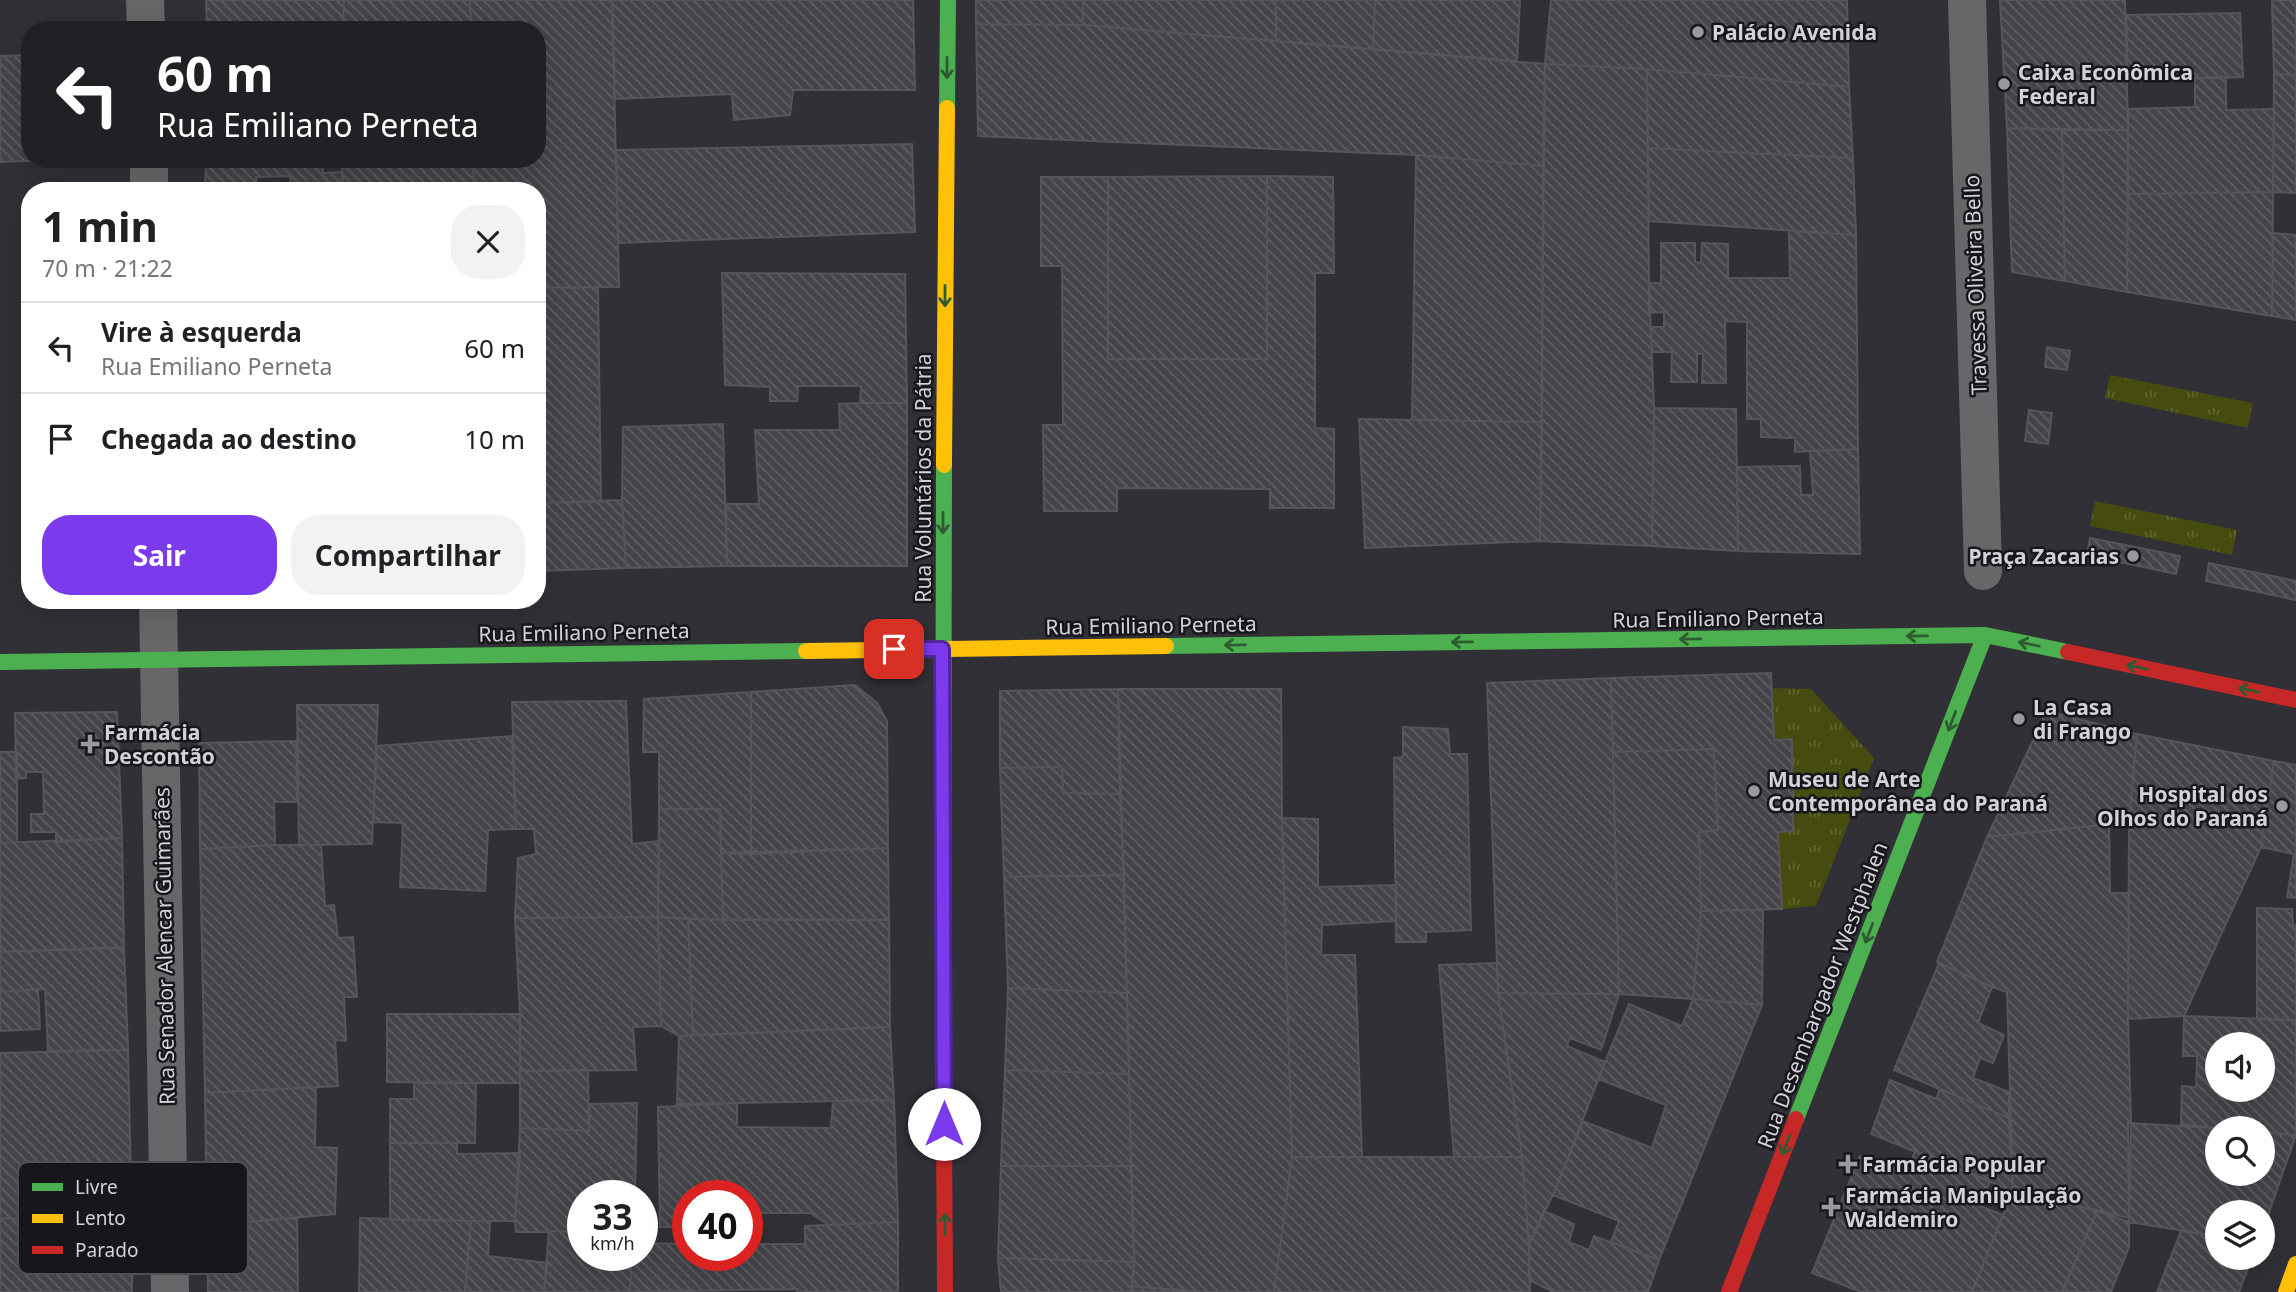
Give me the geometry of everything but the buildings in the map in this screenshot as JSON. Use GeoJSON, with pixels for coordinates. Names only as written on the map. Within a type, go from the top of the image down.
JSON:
{"type":"FeatureCollection","features":[{"type":"Feature","properties":{"kind":"main road","name":"Rua Voluntários da Pátria"},"geometry":{"type":"LineString","coordinates":[[945,1292],[942,649],[948,0]]}},
{"type":"Feature","properties":{"kind":"main road","name":"Rua Emiliano Perneta"},"geometry":{"type":"LineString","coordinates":[[0,662],[1985,635],[2296,700]]}},
{"type":"Feature","properties":{"kind":"main road","name":"Rua Desembargador Westphalen"},"geometry":{"type":"LineString","coordinates":[[1729,1292],[1985,635]]}},
{"type":"Feature","properties":{"kind":"main road"},"geometry":{"type":"LineString","coordinates":[[2286,1292],[2296,1264]]}},
{"type":"Feature","properties":{"kind":"street"},"geometry":{"type":"LineString","coordinates":[[145,0],[146,21]]}},
{"type":"Feature","properties":{"kind":"street","name":"Travessa Oliveira Bello"},"geometry":{"type":"LineString","coordinates":[[1966,0],[1983,571]]}},
{"type":"Feature","properties":{"kind":"street","name":"Rua Senador Alencar Guimarães"},"geometry":{"type":"LineString","coordinates":[[158,609],[168,1162]]}},
{"type":"Feature","properties":{"kind":"street","name":"Rua Senador Alencar Guimarães"},"geometry":{"type":"LineString","coordinates":[[170,1274],[170,1292]]}},
{"type":"Feature","properties":{"kind":"green space"},"geometry":{"type":"Polygon","coordinates":[[[2110,375],[2253,403],[2248,428],[2105,398],[2110,375]]]}},
{"type":"Feature","properties":{"kind":"green space"},"geometry":{"type":"Polygon","coordinates":[[[2095,501],[2237,530],[2232,555],[2090,526],[2095,501]]]}},
{"type":"Feature","properties":{"kind":"green space"},"geometry":{"type":"Polygon","coordinates":[[[1773,688],[1811,689],[1874,758],[1816,906],[1782,909],[1778,832],[1793,831],[1774,740],[1773,688]]]}},
{"type":"Feature","properties":{"kind":"traffic: fast"},"geometry":{"type":"LineString","coordinates":[[947,108],[948,0]]}},
{"type":"Feature","properties":{"kind":"traffic: fast"},"geometry":{"type":"LineString","coordinates":[[943,945],[944,465]]}},
{"type":"Feature","properties":{"kind":"traffic: fast"},"geometry":{"type":"LineString","coordinates":[[1166,646],[1985,635],[2068,652]]}},
{"type":"Feature","properties":{"kind":"traffic: fast"},"geometry":{"type":"LineString","coordinates":[[1796,1119],[1985,635]]}},
{"type":"Feature","properties":{"kind":"traffic: fast"},"geometry":{"type":"LineString","coordinates":[[0,662],[806,651]]}},
{"type":"Feature","properties":{"kind":"traffic: slow"},"geometry":{"type":"LineString","coordinates":[[944,465],[947,108]]}},
{"type":"Feature","properties":{"kind":"traffic: slow"},"geometry":{"type":"LineString","coordinates":[[806,651],[1166,646]]}},
{"type":"Feature","properties":{"kind":"traffic: slow"},"geometry":{"type":"LineString","coordinates":[[2286,1292],[2296,1264]]}},
{"type":"Feature","properties":{"kind":"traffic: jam"},"geometry":{"type":"LineString","coordinates":[[2068,652],[2296,700]]}},
{"type":"Feature","properties":{"kind":"traffic: jam"},"geometry":{"type":"LineString","coordinates":[[943,945],[945,1292]]}},
{"type":"Feature","properties":{"kind":"traffic: jam"},"geometry":{"type":"LineString","coordinates":[[1729,1292],[1796,1119]]}},
{"type":"Feature","properties":{"kind":"place","name":"Palácio Avenida"},"geometry":{"type":"Point","coordinates":[1698,32]}},
{"type":"Feature","properties":{"kind":"place","name":"Caixa Econômica Federal"},"geometry":{"type":"Point","coordinates":[2004,84]}},
{"type":"Feature","properties":{"kind":"place","name":"Praça Zacarias"},"geometry":{"type":"Point","coordinates":[2133,556]}},
{"type":"Feature","properties":{"kind":"place","name":"La Casa di Frango"},"geometry":{"type":"Point","coordinates":[2019,719]}},
{"type":"Feature","properties":{"kind":"place","name":"Farmácia Descontão"},"geometry":{"type":"Point","coordinates":[90,744]}},
{"type":"Feature","properties":{"kind":"place","name":"Museu de Arte Contemporânea do Paraná"},"geometry":{"type":"Point","coordinates":[1754,791]}},
{"type":"Feature","properties":{"kind":"place","name":"Hospital dos Olhos do Paraná"},"geometry":{"type":"Point","coordinates":[2282,806]}},
{"type":"Feature","properties":{"kind":"place","name":"Farmácia Popular"},"geometry":{"type":"Point","coordinates":[1848,1164]}},
{"type":"Feature","properties":{"kind":"place","name":"Farmácia Manipulação Waldemiro"},"geometry":{"type":"Point","coordinates":[1831,1207]}},
{"type":"Feature","properties":{"kind":"route"},"geometry":{"type":"LineString","coordinates":[[894,649],[942,649],[944,1124]]}}]}
